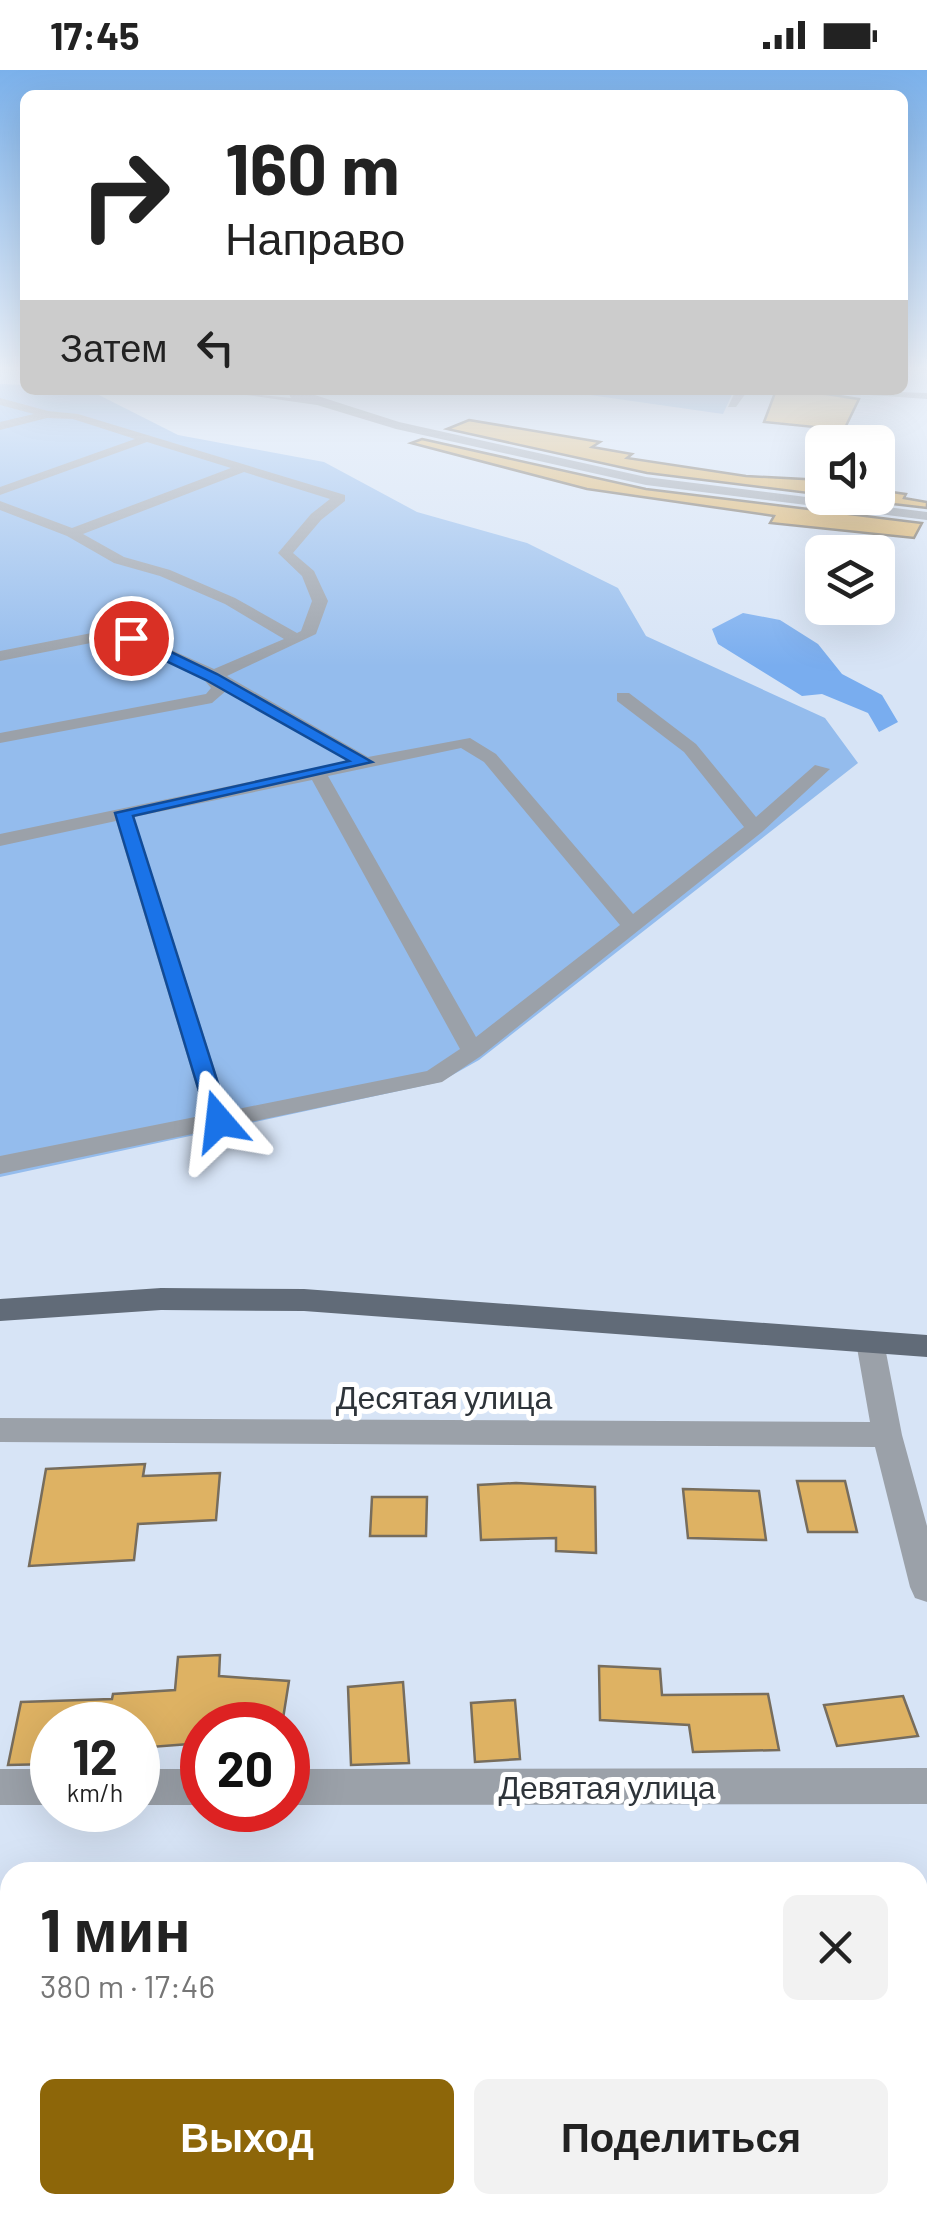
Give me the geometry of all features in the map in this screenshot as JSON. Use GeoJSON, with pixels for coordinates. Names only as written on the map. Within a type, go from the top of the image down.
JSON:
{"type":"FeatureCollection","features":[{"type":"Feature","properties":{"kind":"main road"},"geometry":{"type":"LineString","coordinates":[[0,1310],[161,1300],[304,1300],[927,1346]]}},
{"type":"Feature","properties":{"kind":"street"},"geometry":{"type":"LineString","coordinates":[[0,490],[69,466]]}},
{"type":"Feature","properties":{"kind":"street"},"geometry":{"type":"LineString","coordinates":[[212,677],[308,634],[320,601],[308,574],[285,553],[340,498],[232,466]]}},
{"type":"Feature","properties":{"kind":"street"},"geometry":{"type":"LineString","coordinates":[[579,466],[646,481],[927,516]]}},
{"type":"Feature","properties":{"kind":"street"},"geometry":{"type":"LineString","coordinates":[[72,533],[241,469]]}},
{"type":"Feature","properties":{"kind":"street"},"geometry":{"type":"LineString","coordinates":[[0,505],[72,533],[119,560],[165,572],[230,601],[297,640]]}},
{"type":"Feature","properties":{"kind":"street"},"geometry":{"type":"LineString","coordinates":[[0,656],[112,634],[131,638],[212,677],[364,762]]}},
{"type":"Feature","properties":{"kind":"street"},"geometry":{"type":"LineString","coordinates":[[0,738],[212,698],[220,688],[212,677]]}},
{"type":"Feature","properties":{"kind":"street"},"geometry":{"type":"LineString","coordinates":[[623,696],[690,748],[755,828]]}},
{"type":"Feature","properties":{"kind":"street"},"geometry":{"type":"LineString","coordinates":[[0,840],[464,742],[490,758],[631,924]]}},
{"type":"Feature","properties":{"kind":"street"},"geometry":{"type":"LineString","coordinates":[[0,1165],[434,1077],[472,1052],[755,828],[821,769]]}},
{"type":"Feature","properties":{"kind":"street"},"geometry":{"type":"LineString","coordinates":[[318,774],[472,1052]]}},
{"type":"Feature","properties":{"kind":"street"},"geometry":{"type":"LineString","coordinates":[[123,813],[219,1121]]}},
{"type":"Feature","properties":{"kind":"street"},"geometry":{"type":"LineString","coordinates":[[870,1342],[887,1435],[927,1586]]}},
{"type":"Feature","properties":{"kind":"street","name":"Десятая улица"},"geometry":{"type":"LineString","coordinates":[[0,1430],[887,1435]]}},
{"type":"Feature","properties":{"kind":"street","name":"Девятая улица"},"geometry":{"type":"LineString","coordinates":[[310,1787],[927,1786]]}},
{"type":"Feature","properties":{"kind":"street"},"geometry":{"type":"LineString","coordinates":[[0,1788],[30,1787]]}},
{"type":"Feature","properties":{"kind":"shaded area"},"geometry":{"type":"Polygon","coordinates":[[[0,466],[332,466],[417,512],[527,543],[618,588],[646,636],[825,718],[858,763],[479,1060],[440,1082],[0,1177],[0,466]]]}},
{"type":"Feature","properties":{"kind":"shaded area"},"geometry":{"type":"Polygon","coordinates":[[[743,613],[780,620],[818,644],[842,674],[882,695],[898,722],[879,732],[868,713],[822,694],[802,696],[718,644],[712,629],[743,613]]]}},
{"type":"Feature","properties":{"kind":"building"},"geometry":{"type":"Polygon","coordinates":[[[499,466],[543,466],[646,489],[805,509],[805,515],[857,515],[922,523],[914,538],[770,523],[774,516],[587,489],[499,466]]]}},
{"type":"Feature","properties":{"kind":"building"},"geometry":{"type":"Polygon","coordinates":[[[615,466],[680,466],[746,476],[805,479],[805,493],[615,466]]]}},
{"type":"Feature","properties":{"kind":"building"},"geometry":{"type":"Polygon","coordinates":[[[895,492],[927,502],[927,508],[895,504],[895,492]]]}},
{"type":"Feature","properties":{"kind":"building"},"geometry":{"type":"Polygon","coordinates":[[[145,1464],[143,1476],[220,1473],[216,1520],[138,1524],[134,1560],[29,1566],[46,1469],[145,1464]]]}},
{"type":"Feature","properties":{"kind":"building"},"geometry":{"type":"Polygon","coordinates":[[[797,1481],[845,1481],[857,1532],[808,1532],[797,1481]]]}},
{"type":"Feature","properties":{"kind":"building"},"geometry":{"type":"Polygon","coordinates":[[[478,1485],[595,1487],[596,1553],[556,1551],[556,1538],[481,1540],[478,1485]]]}},
{"type":"Feature","properties":{"kind":"building"},"geometry":{"type":"Polygon","coordinates":[[[683,1489],[759,1491],[766,1540],[688,1538],[683,1489]]]}},
{"type":"Feature","properties":{"kind":"building"},"geometry":{"type":"Polygon","coordinates":[[[372,1497],[427,1497],[426,1536],[370,1536],[372,1497]]]}},
{"type":"Feature","properties":{"kind":"building"},"geometry":{"type":"Polygon","coordinates":[[[220,1655],[219,1676],[289,1681],[286,1702],[180,1702],[180,1745],[160,1746],[160,1702],[30,1702],[30,1764],[8,1765],[21,1702],[112,1699],[113,1694],[175,1690],[178,1657],[220,1655]]]}},
{"type":"Feature","properties":{"kind":"building"},"geometry":{"type":"Polygon","coordinates":[[[599,1666],[660,1669],[662,1695],[768,1694],[779,1750],[693,1752],[689,1725],[600,1720],[599,1666]]]}},
{"type":"Feature","properties":{"kind":"building"},"geometry":{"type":"Polygon","coordinates":[[[403,1682],[409,1763],[351,1765],[348,1687],[403,1682]]]}},
{"type":"Feature","properties":{"kind":"building"},"geometry":{"type":"Polygon","coordinates":[[[903,1696],[918,1736],[837,1746],[824,1705],[903,1696]]]}},
{"type":"Feature","properties":{"kind":"building"},"geometry":{"type":"Polygon","coordinates":[[[515,1700],[520,1759],[475,1762],[471,1703],[515,1700]]]}},
{"type":"Feature","properties":{"kind":"route"},"geometry":{"type":"LineString","coordinates":[[131,638],[212,677],[364,762],[123,813],[219,1121]]}}]}
